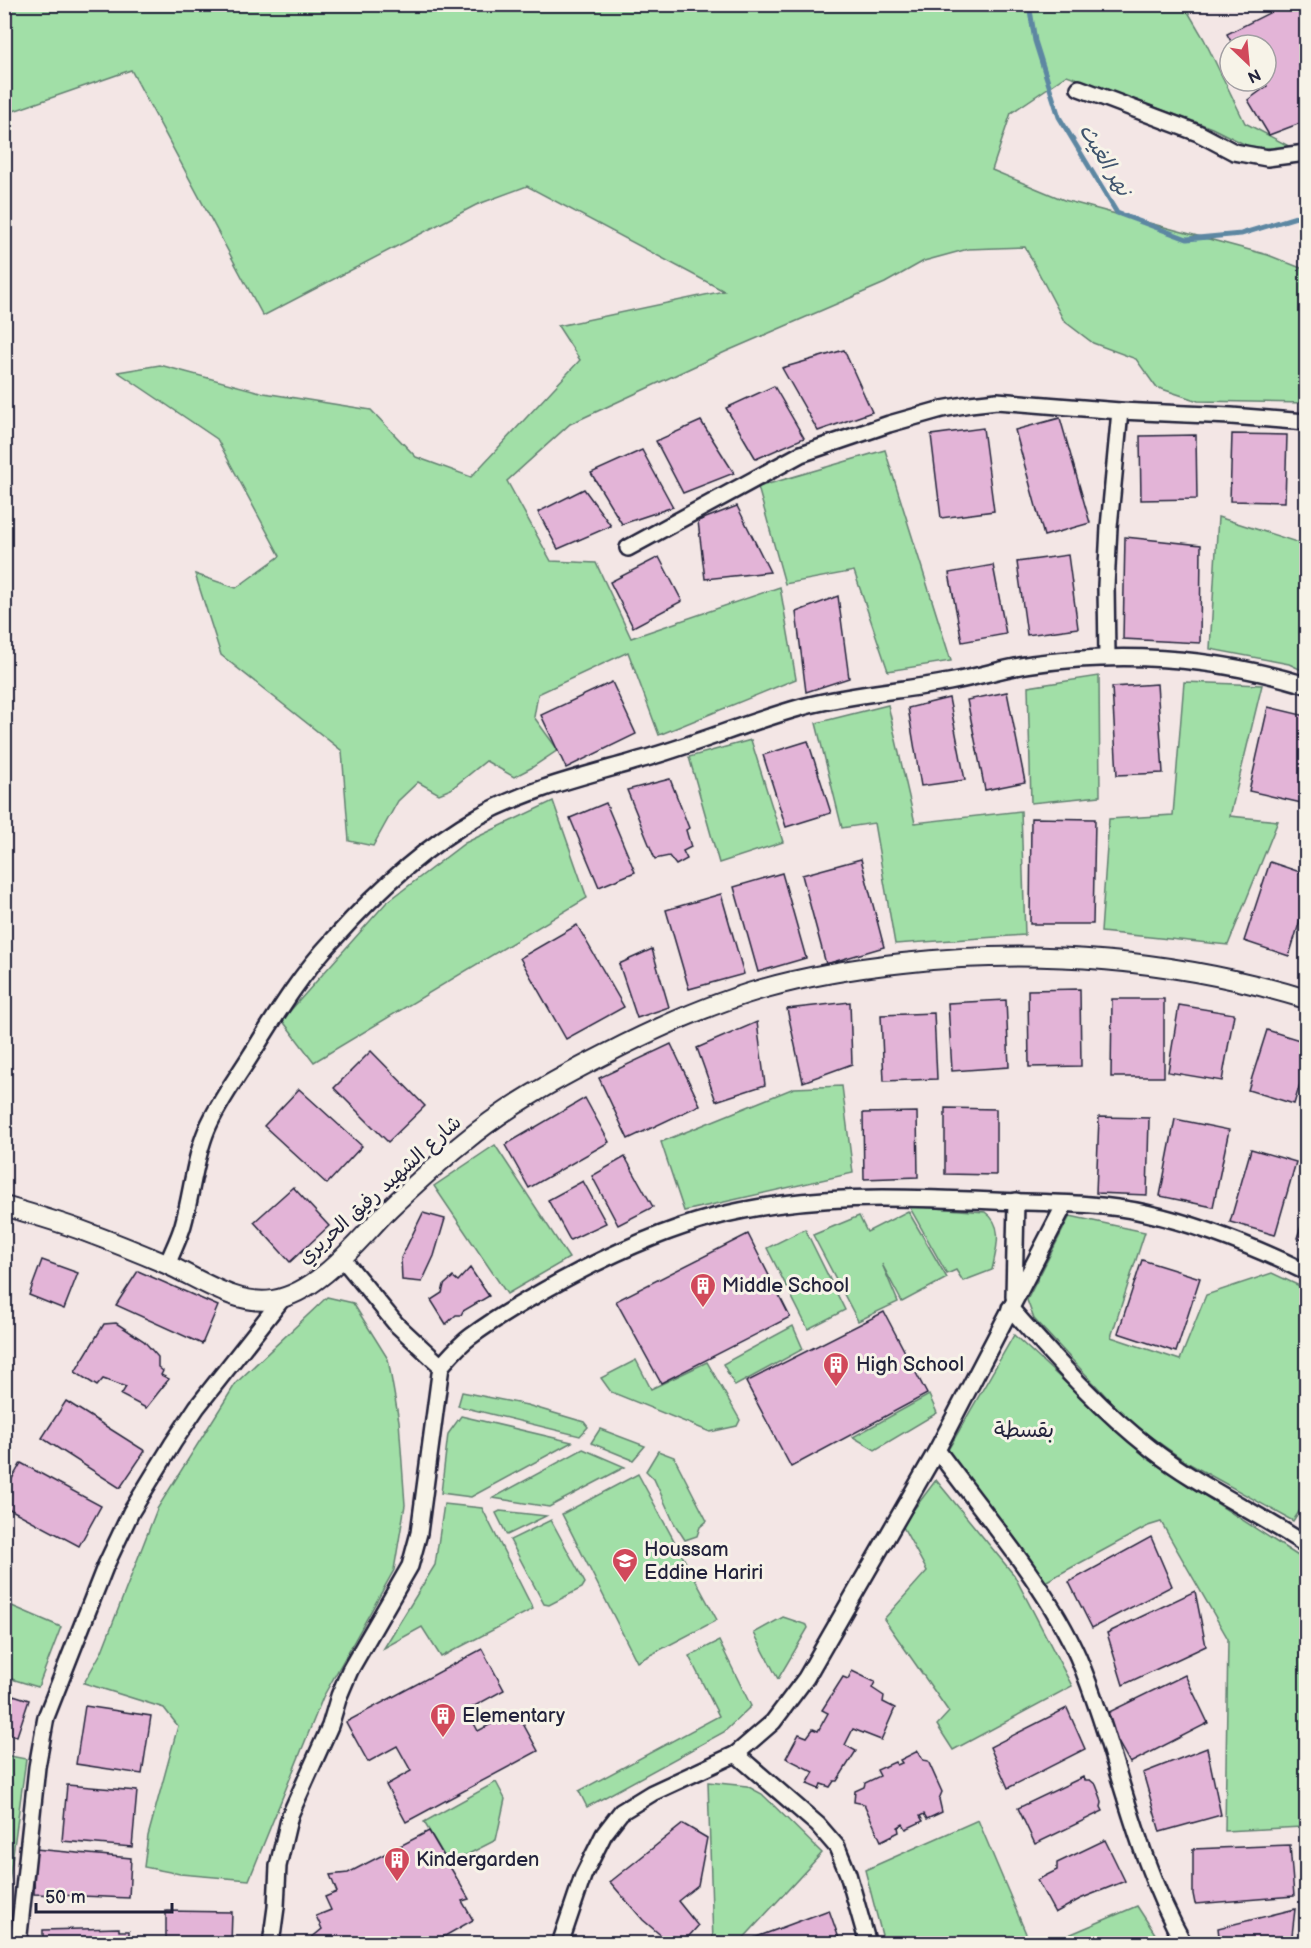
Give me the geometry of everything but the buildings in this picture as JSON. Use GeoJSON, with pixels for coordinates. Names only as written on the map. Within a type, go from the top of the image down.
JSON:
{"type":"FeatureCollection","features":[{"type":"Feature","properties":{"kind":"street"},"geometry":{"type":"LineString","coordinates":[[1079,88],[1198,133],[1234,152],[1267,158],[1306,153]]}},
{"type":"Feature","properties":{"kind":"street"},"geometry":{"type":"LineString","coordinates":[[628,548],[801,454],[942,409],[997,401],[1306,423]]}},
{"type":"Feature","properties":{"kind":"street"},"geometry":{"type":"LineString","coordinates":[[1107,656],[1108,527],[1120,411]]}},
{"type":"Feature","properties":{"kind":"street"},"geometry":{"type":"LineString","coordinates":[[167,1265],[182,1228],[199,1153],[208,1128],[220,1104],[307,969],[364,907],[422,855],[479,816],[539,789],[580,775],[650,757],[802,707],[953,682],[1013,667],[1107,656],[1233,666],[1306,685]]}},
{"type":"Feature","properties":{"kind":"street","name":"شارع الشهيد رفيق الحريري"},"geometry":{"type":"LineString","coordinates":[[4,1206],[83,1231],[247,1299],[258,1301],[282,1299],[305,1288],[342,1258],[438,1163],[492,1120],[536,1092],[605,1054],[667,1025],[731,999],[787,982],[843,971],[930,960],[990,956],[1051,957],[1184,969],[1306,999]]}},
{"type":"Feature","properties":{"kind":"street"},"geometry":{"type":"LineString","coordinates":[[271,1944],[278,1866],[290,1815],[330,1726],[350,1670],[410,1566],[419,1533],[441,1366],[468,1338],[532,1297],[573,1275],[630,1246],[674,1229],[714,1217],[757,1208],[845,1198],[911,1197],[1065,1204],[1143,1212],[1188,1223],[1225,1236],[1306,1272]]}},
{"type":"Feature","properties":{"kind":"street"},"geometry":{"type":"LineString","coordinates":[[1016,1202],[1012,1304],[1101,1406],[1150,1449],[1306,1545]]}},
{"type":"Feature","properties":{"kind":"street"},"geometry":{"type":"LineString","coordinates":[[560,1944],[583,1876],[604,1834],[621,1812],[652,1793],[736,1754],[773,1722],[806,1678],[936,1450],[1065,1204]]}},
{"type":"Feature","properties":{"kind":"street"},"geometry":{"type":"LineString","coordinates":[[342,1258],[396,1324],[441,1366]]}},
{"type":"Feature","properties":{"kind":"street"},"geometry":{"type":"LineString","coordinates":[[18,1944],[37,1767],[46,1717],[105,1567],[130,1512],[196,1407],[282,1299]]}},
{"type":"Feature","properties":{"kind":"street"},"geometry":{"type":"LineString","coordinates":[[936,1450],[1042,1593],[1077,1655],[1146,1862],[1162,1901],[1184,1944]]}},
{"type":"Feature","properties":{"kind":"street"},"geometry":{"type":"LineString","coordinates":[[736,1754],[818,1825],[837,1846],[848,1874],[868,1944]]}},
{"type":"Feature","properties":{"kind":"green space"},"geometry":{"type":"Polygon","coordinates":[[[4,5],[1184,5],[1218,68],[1218,93],[1230,93],[1245,123],[1298,151],[1248,146],[1212,128],[1067,75],[1011,113],[992,170],[1064,200],[1268,255],[1306,270],[1306,403],[1198,401],[1156,387],[1136,359],[1093,343],[1064,321],[1025,247],[968,249],[924,261],[885,283],[725,352],[570,424],[507,481],[551,561],[596,563],[631,638],[780,587],[796,679],[659,735],[628,652],[538,694],[534,717],[558,750],[514,777],[486,761],[451,789],[439,794],[418,782],[398,801],[373,846],[349,841],[342,751],[221,655],[195,574],[236,588],[280,556],[217,439],[118,372],[160,365],[264,393],[371,410],[416,457],[471,477],[580,360],[558,326],[724,291],[527,186],[476,205],[263,316],[131,70],[5,114],[4,5]]]}},
{"type":"Feature","properties":{"kind":"green space"},"geometry":{"type":"Polygon","coordinates":[[[885,450],[951,661],[888,671],[854,571],[785,584],[758,487],[885,450]]]}},
{"type":"Feature","properties":{"kind":"green space"},"geometry":{"type":"Polygon","coordinates":[[[1218,517],[1306,545],[1306,672],[1289,664],[1210,649],[1218,517]]]}},
{"type":"Feature","properties":{"kind":"green space"},"geometry":{"type":"Polygon","coordinates":[[[1099,676],[1100,796],[1031,803],[1028,687],[1099,676]]]}},
{"type":"Feature","properties":{"kind":"green space"},"geometry":{"type":"Polygon","coordinates":[[[1184,682],[1262,685],[1230,816],[1278,821],[1228,945],[1101,932],[1109,819],[1173,815],[1184,682]]]}},
{"type":"Feature","properties":{"kind":"green space"},"geometry":{"type":"Polygon","coordinates":[[[888,705],[915,823],[1021,811],[1025,935],[895,944],[874,823],[842,828],[816,723],[888,705]]]}},
{"type":"Feature","properties":{"kind":"green space"},"geometry":{"type":"Polygon","coordinates":[[[751,740],[783,842],[719,863],[689,757],[751,740]]]}},
{"type":"Feature","properties":{"kind":"green space"},"geometry":{"type":"Polygon","coordinates":[[[553,801],[587,898],[314,1062],[282,1020],[386,903],[465,843],[553,801]]]}},
{"type":"Feature","properties":{"kind":"green space"},"geometry":{"type":"Polygon","coordinates":[[[842,1086],[853,1173],[684,1211],[661,1142],[794,1088],[842,1086]]]}},
{"type":"Feature","properties":{"kind":"green space"},"geometry":{"type":"Polygon","coordinates":[[[495,1145],[569,1258],[507,1294],[434,1186],[495,1145]]]}},
{"type":"Feature","properties":{"kind":"green space"},"geometry":{"type":"Polygon","coordinates":[[[909,1206],[985,1212],[995,1224],[997,1231],[997,1246],[992,1270],[963,1281],[956,1270],[947,1274],[909,1206]]]}},
{"type":"Feature","properties":{"kind":"green space"},"geometry":{"type":"Polygon","coordinates":[[[908,1211],[947,1278],[902,1302],[882,1264],[898,1302],[858,1321],[813,1235],[859,1216],[867,1232],[908,1211]]]}},
{"type":"Feature","properties":{"kind":"green space"},"geometry":{"type":"Polygon","coordinates":[[[1070,1216],[1145,1232],[1111,1337],[1180,1360],[1206,1295],[1272,1273],[1306,1289],[1306,1407],[1303,1413],[1306,1415],[1306,1501],[1293,1521],[1188,1463],[1130,1422],[1034,1319],[1027,1300],[1070,1216]]]}},
{"type":"Feature","properties":{"kind":"green space"},"geometry":{"type":"Polygon","coordinates":[[[805,1229],[845,1310],[808,1329],[767,1248],[805,1229]]]}},
{"type":"Feature","properties":{"kind":"green space"},"geometry":{"type":"Polygon","coordinates":[[[327,1297],[353,1303],[388,1359],[399,1421],[405,1505],[394,1570],[323,1697],[249,1880],[180,1874],[144,1867],[148,1836],[178,1726],[164,1708],[84,1683],[102,1651],[157,1509],[236,1383],[327,1297]]]}},
{"type":"Feature","properties":{"kind":"green space"},"geometry":{"type":"Polygon","coordinates":[[[793,1326],[803,1349],[735,1386],[723,1364],[793,1326]]]}},
{"type":"Feature","properties":{"kind":"green space"},"geometry":{"type":"Polygon","coordinates":[[[1014,1335],[1148,1459],[1306,1561],[1306,1870],[1302,1827],[1225,1831],[1228,1639],[1161,1522],[1148,1526],[1045,1582],[948,1450],[1014,1335]]]}},
{"type":"Feature","properties":{"kind":"green space"},"geometry":{"type":"Polygon","coordinates":[[[636,1360],[651,1389],[707,1362],[740,1420],[737,1426],[710,1432],[611,1392],[601,1378],[636,1360]]]}},
{"type":"Feature","properties":{"kind":"green space"},"geometry":{"type":"Polygon","coordinates":[[[462,1392],[527,1405],[584,1422],[588,1427],[580,1436],[458,1406],[462,1392]]]}},
{"type":"Feature","properties":{"kind":"green space"},"geometry":{"type":"Polygon","coordinates":[[[929,1395],[937,1413],[875,1450],[853,1437],[929,1395]]]}},
{"type":"Feature","properties":{"kind":"green space"},"geometry":{"type":"Polygon","coordinates":[[[461,1416],[572,1442],[471,1497],[441,1493],[448,1434],[461,1416]]]}},
{"type":"Feature","properties":{"kind":"green space"},"geometry":{"type":"Polygon","coordinates":[[[600,1429],[645,1446],[633,1460],[591,1443],[600,1429]]]}},
{"type":"Feature","properties":{"kind":"green space"},"geometry":{"type":"Polygon","coordinates":[[[583,1449],[625,1467],[549,1507],[493,1498],[583,1449]]]}},
{"type":"Feature","properties":{"kind":"green space"},"geometry":{"type":"Polygon","coordinates":[[[658,1451],[674,1457],[707,1521],[700,1527],[697,1536],[685,1540],[674,1523],[654,1479],[646,1471],[658,1451]]]}},
{"type":"Feature","properties":{"kind":"green space"},"geometry":{"type":"Polygon","coordinates":[[[638,1474],[717,1620],[637,1662],[562,1514],[638,1474]]]}},
{"type":"Feature","properties":{"kind":"green space"},"geometry":{"type":"Polygon","coordinates":[[[936,1480],[1014,1575],[1072,1686],[953,1750],[937,1725],[949,1712],[884,1619],[927,1571],[902,1525],[936,1480]]]}},
{"type":"Feature","properties":{"kind":"green space"},"geometry":{"type":"Polygon","coordinates":[[[444,1504],[482,1508],[533,1609],[441,1657],[422,1627],[384,1648],[435,1565],[444,1504]]]}},
{"type":"Feature","properties":{"kind":"green space"},"geometry":{"type":"Polygon","coordinates":[[[500,1511],[546,1516],[507,1535],[496,1513],[500,1511]]]}},
{"type":"Feature","properties":{"kind":"green space"},"geometry":{"type":"Polygon","coordinates":[[[551,1520],[585,1583],[582,1588],[549,1605],[544,1604],[510,1540],[551,1520]]]}},
{"type":"Feature","properties":{"kind":"green space"},"geometry":{"type":"Polygon","coordinates":[[[5,1603],[61,1627],[38,1687],[5,1677],[5,1603]]]}},
{"type":"Feature","properties":{"kind":"green space"},"geometry":{"type":"Polygon","coordinates":[[[783,1617],[807,1625],[808,1628],[778,1679],[754,1633],[783,1617]]]}},
{"type":"Feature","properties":{"kind":"green space"},"geometry":{"type":"Polygon","coordinates":[[[719,1641],[751,1706],[724,1732],[587,1807],[579,1791],[719,1716],[689,1656],[719,1641]]]}},
{"type":"Feature","properties":{"kind":"green space"},"geometry":{"type":"Polygon","coordinates":[[[4,1755],[26,1759],[5,1912],[4,1755]]]}},
{"type":"Feature","properties":{"kind":"green space"},"geometry":{"type":"Polygon","coordinates":[[[496,1782],[505,1799],[496,1840],[449,1864],[424,1822],[496,1782]]]}},
{"type":"Feature","properties":{"kind":"green space"},"geometry":{"type":"Polygon","coordinates":[[[708,1782],[747,1786],[762,1794],[822,1853],[739,1943],[713,1943],[708,1782]]]}},
{"type":"Feature","properties":{"kind":"green space"},"geometry":{"type":"Polygon","coordinates":[[[978,1820],[1030,1943],[884,1943],[865,1870],[978,1820]]]}},
{"type":"Feature","properties":{"kind":"green space"},"geometry":{"type":"Polygon","coordinates":[[[1137,1906],[1161,1943],[1050,1943],[1137,1906]]]}},
{"type":"Feature","properties":{"kind":"waterway","name":"نهر الغيث"},"geometry":{"type":"LineString","coordinates":[[1029,4],[1035,41],[1059,117],[1117,213],[1187,239],[1241,234],[1306,214]]}},
{"type":"Feature","properties":{"kind":"place","name":"Middle School"},"geometry":{"type":"Point","coordinates":[703,1309]}},
{"type":"Feature","properties":{"kind":"place","name":"High School"},"geometry":{"type":"Point","coordinates":[836,1388]}},
{"type":"Feature","properties":{"kind":"place","name":"Houssam Eddine Hariri"},"geometry":{"type":"Point","coordinates":[625,1584]}},
{"type":"Feature","properties":{"kind":"place","name":"Elementary"},"geometry":{"type":"Point","coordinates":[443,1739]}},
{"type":"Feature","properties":{"kind":"place","name":"Kindergarden"},"geometry":{"type":"Point","coordinates":[397,1883]}},
{"type":"Feature","properties":{"kind":"district","name":"بقسطة"},"geometry":{"type":"Point","coordinates":[1024,1430]}}]}
